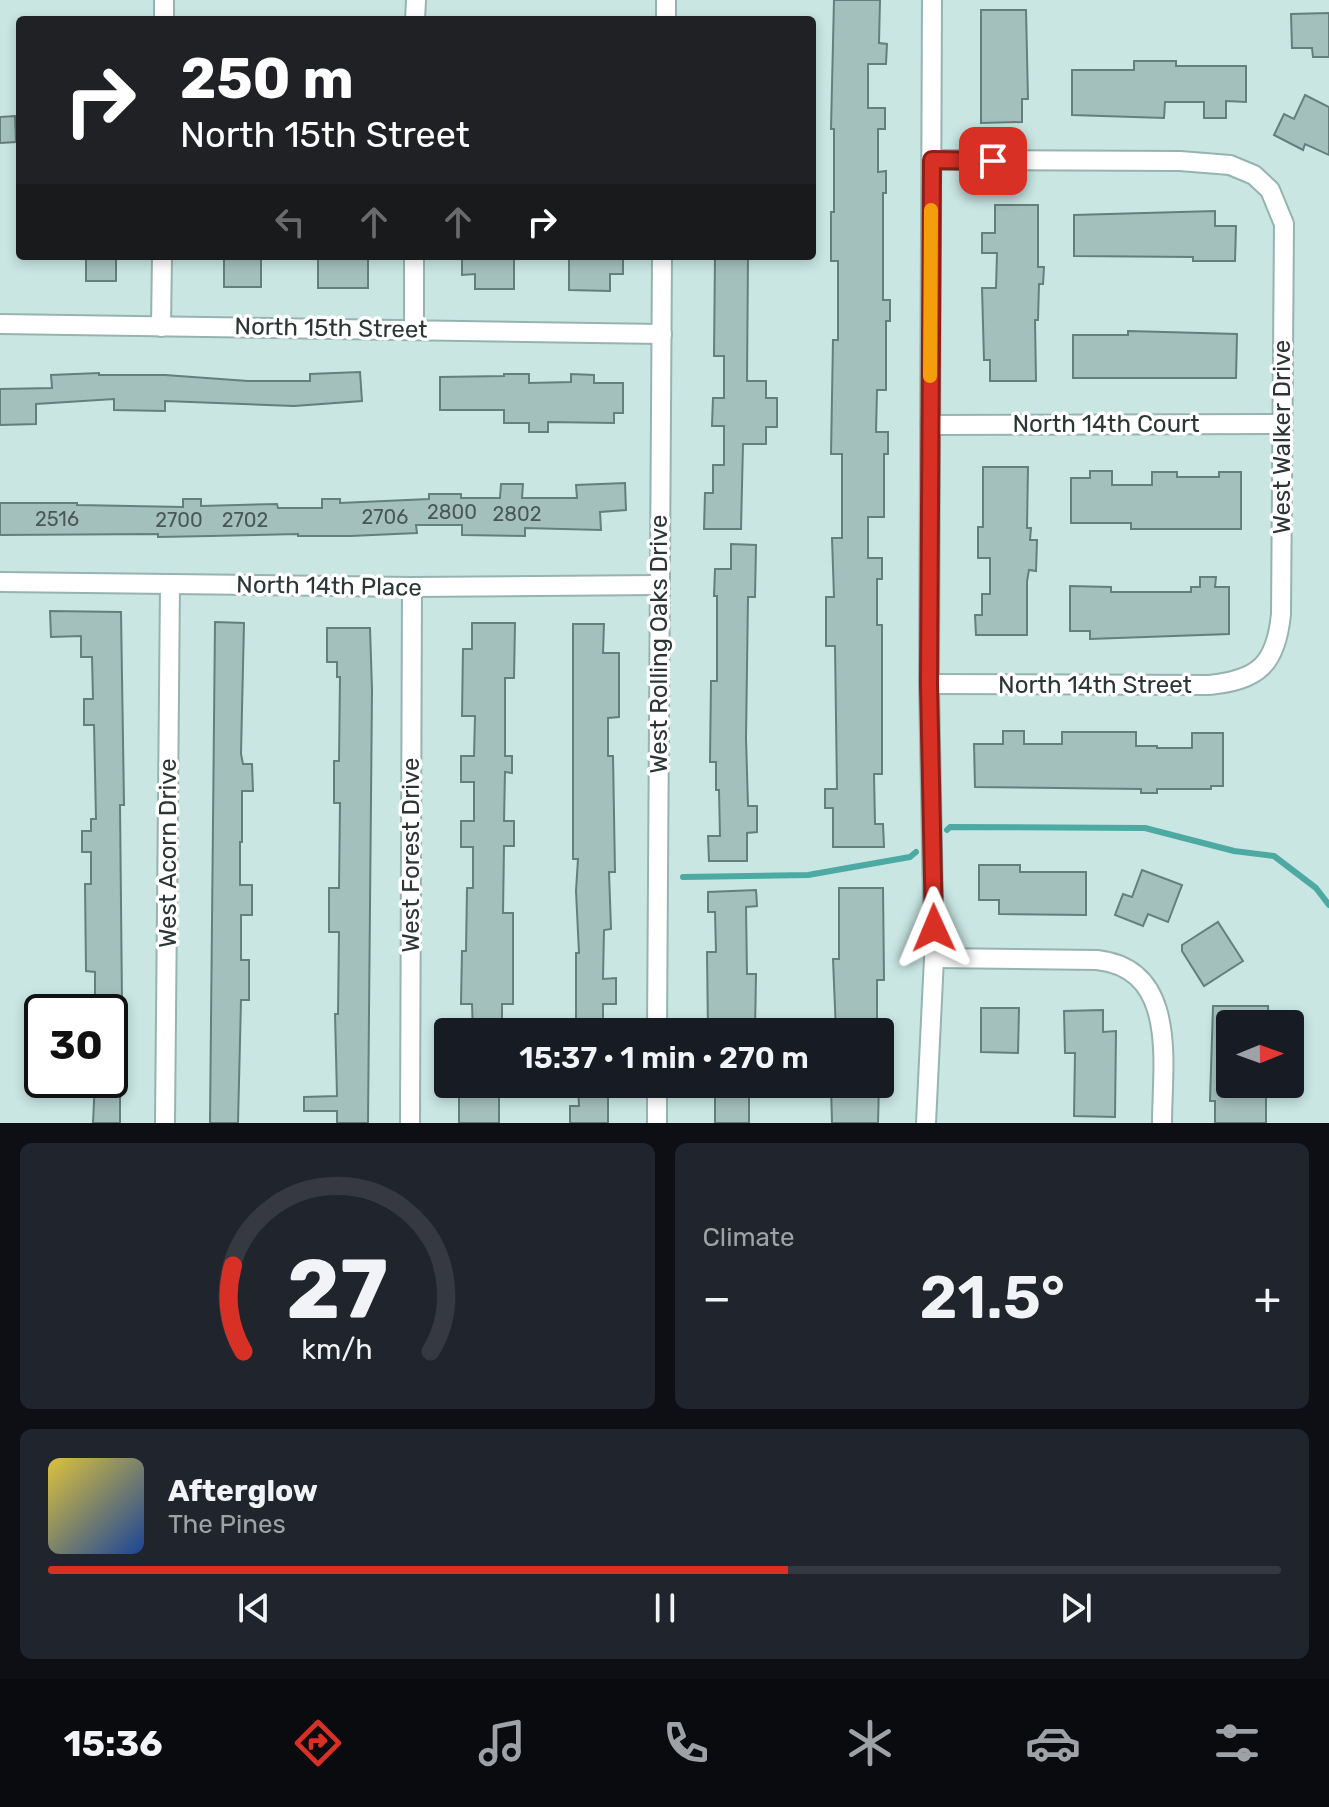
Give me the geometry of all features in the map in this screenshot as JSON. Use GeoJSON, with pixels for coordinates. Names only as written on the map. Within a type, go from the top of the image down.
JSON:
{"type":"FeatureCollection","features":[{"type":"Feature","properties":{"kind":"street"},"geometry":{"type":"LineString","coordinates":[[926,1123],[934,958],[929,684],[932,0]]}},
{"type":"Feature","properties":{"kind":"street","name":"West Walker Drive"},"geometry":{"type":"LineString","coordinates":[[932,160],[1180,161],[1230,165],[1254,175],[1270,190],[1284,224],[1281,614],[1276,640],[1258,672]]}},
{"type":"Feature","properties":{"kind":"street"},"geometry":{"type":"LineString","coordinates":[[161,327],[162,260]]}},
{"type":"Feature","properties":{"kind":"street"},"geometry":{"type":"LineString","coordinates":[[414,260],[414,329]]}},
{"type":"Feature","properties":{"kind":"street","name":"West Rolling Oaks Drive"},"geometry":{"type":"LineString","coordinates":[[657,1018],[662,260]]}},
{"type":"Feature","properties":{"kind":"street","name":"North 15th Street"},"geometry":{"type":"LineString","coordinates":[[0,324],[662,334]]}},
{"type":"Feature","properties":{"kind":"street","name":"North 14th Court"},"geometry":{"type":"LineString","coordinates":[[930,425],[1282,424]]}},
{"type":"Feature","properties":{"kind":"street","name":"North 14th Place"},"geometry":{"type":"LineString","coordinates":[[0,582],[412,587],[658,585]]}},
{"type":"Feature","properties":{"kind":"street","name":"West Acorn Drive"},"geometry":{"type":"LineString","coordinates":[[165,1123],[170,584]]}},
{"type":"Feature","properties":{"kind":"street","name":"West Forest Drive"},"geometry":{"type":"LineString","coordinates":[[410,1123],[412,587]]}},
{"type":"Feature","properties":{"kind":"street","name":"North 14th Street"},"geometry":{"type":"LineString","coordinates":[[929,684],[1209,685],[1236,682],[1258,672]]}},
{"type":"Feature","properties":{"kind":"street"},"geometry":{"type":"LineString","coordinates":[[934,958],[1097,960],[1120,965],[1140,980],[1154,999],[1162,1024],[1162,1123]]}},
{"type":"Feature","properties":{"kind":"street"},"geometry":{"type":"LineString","coordinates":[[657,1098],[657,1123]]}},
{"type":"Feature","properties":{"kind":"building"},"geometry":{"type":"Polygon","coordinates":[[[834,0],[880,0],[879,43],[887,44],[886,64],[868,64],[868,108],[885,108],[885,129],[878,129],[878,172],[886,171],[886,193],[883,193],[883,300],[890,300],[890,321],[886,321],[886,390],[877,390],[876,432],[888,432],[888,454],[884,454],[884,517],[868,517],[868,558],[882,558],[882,579],[877,579],[877,625],[882,625],[882,774],[874,774],[875,824],[883,824],[884,847],[833,847],[833,808],[825,808],[825,789],[837,789],[835,646],[826,646],[826,597],[834,597],[832,538],[842,538],[842,454],[831,454],[833,340],[838,340],[838,261],[831,261],[831,212],[834,212],[834,129],[831,129],[834,0]]]}},
{"type":"Feature","properties":{"kind":"building"},"geometry":{"type":"Polygon","coordinates":[[[981,10],[1026,10],[1028,99],[1022,99],[1022,122],[981,123],[981,10]]]}},
{"type":"Feature","properties":{"kind":"building"},"geometry":{"type":"Polygon","coordinates":[[[1329,13],[1329,57],[1313,57],[1312,48],[1292,48],[1291,14],[1329,13]]]}},
{"type":"Feature","properties":{"kind":"building"},"geometry":{"type":"Polygon","coordinates":[[[1134,61],[1176,61],[1176,66],[1246,66],[1246,102],[1226,101],[1226,118],[1204,118],[1204,102],[1165,102],[1164,118],[1072,115],[1072,70],[1134,70],[1134,61]]]}},
{"type":"Feature","properties":{"kind":"building"},"geometry":{"type":"Polygon","coordinates":[[[1305,95],[1329,107],[1329,155],[1305,144],[1303,150],[1274,135],[1284,114],[1294,119],[1305,95]]]}},
{"type":"Feature","properties":{"kind":"building"},"geometry":{"type":"Polygon","coordinates":[[[15,116],[16,142],[0,143],[0,117],[15,116]]]}},
{"type":"Feature","properties":{"kind":"building"},"geometry":{"type":"Polygon","coordinates":[[[995,205],[1038,205],[1038,267],[1044,267],[1043,284],[1039,284],[1038,320],[1035,320],[1036,381],[990,381],[990,360],[984,360],[982,288],[996,288],[997,253],[982,253],[982,233],[995,233],[995,205]]]}},
{"type":"Feature","properties":{"kind":"building"},"geometry":{"type":"Polygon","coordinates":[[[1215,211],[1215,226],[1236,226],[1235,261],[1193,261],[1193,257],[1074,256],[1074,215],[1215,211]]]}},
{"type":"Feature","properties":{"kind":"building"},"geometry":{"type":"Polygon","coordinates":[[[86,260],[116,260],[116,281],[86,281],[86,260]]]}},
{"type":"Feature","properties":{"kind":"building"},"geometry":{"type":"Polygon","coordinates":[[[224,260],[261,260],[261,287],[224,287],[224,260]]]}},
{"type":"Feature","properties":{"kind":"building"},"geometry":{"type":"Polygon","coordinates":[[[318,260],[368,260],[368,288],[318,288],[318,260]]]}},
{"type":"Feature","properties":{"kind":"building"},"geometry":{"type":"Polygon","coordinates":[[[462,260],[514,260],[514,289],[475,289],[475,274],[462,275],[462,260]]]}},
{"type":"Feature","properties":{"kind":"building"},"geometry":{"type":"Polygon","coordinates":[[[569,260],[623,260],[623,274],[610,274],[610,291],[569,290],[569,260]]]}},
{"type":"Feature","properties":{"kind":"building"},"geometry":{"type":"Polygon","coordinates":[[[715,260],[748,260],[747,381],[766,381],[766,398],[777,398],[777,427],[766,427],[766,444],[743,444],[741,529],[704,529],[705,493],[713,493],[713,465],[724,465],[724,426],[712,426],[713,398],[724,398],[724,356],[714,356],[715,260]]]}},
{"type":"Feature","properties":{"kind":"building"},"geometry":{"type":"Polygon","coordinates":[[[1128,331],[1237,334],[1236,378],[1073,378],[1073,335],[1128,335],[1128,331]]]}},
{"type":"Feature","properties":{"kind":"building"},"geometry":{"type":"Polygon","coordinates":[[[360,372],[362,401],[294,406],[165,401],[165,411],[114,410],[114,399],[36,404],[36,424],[0,425],[0,389],[52,388],[51,375],[99,373],[310,381],[310,374],[360,372]]]}},
{"type":"Feature","properties":{"kind":"building"},"geometry":{"type":"Polygon","coordinates":[[[529,374],[529,383],[571,382],[571,374],[594,375],[594,383],[623,383],[623,413],[614,413],[614,423],[548,422],[548,432],[529,432],[529,423],[504,423],[504,410],[440,410],[440,377],[529,374]]]}},
{"type":"Feature","properties":{"kind":"building"},"geometry":{"type":"Polygon","coordinates":[[[983,467],[1028,467],[1027,528],[1031,528],[1030,540],[1037,540],[1036,571],[1029,570],[1027,581],[1027,635],[976,635],[975,615],[982,615],[982,594],[990,594],[990,558],[978,558],[978,527],[983,527],[983,467]]]}},
{"type":"Feature","properties":{"kind":"building"},"geometry":{"type":"Polygon","coordinates":[[[1090,471],[1112,471],[1112,485],[1152,485],[1152,472],[1177,472],[1177,477],[1219,477],[1219,472],[1241,472],[1241,529],[1131,529],[1131,523],[1071,523],[1071,478],[1090,478],[1090,471]]]}},
{"type":"Feature","properties":{"kind":"building"},"geometry":{"type":"Polygon","coordinates":[[[625,483],[626,510],[600,512],[601,530],[525,528],[525,536],[462,535],[462,525],[416,525],[417,533],[350,536],[0,535],[0,503],[183,507],[183,499],[201,499],[201,506],[277,504],[278,508],[322,508],[322,499],[340,499],[340,503],[429,499],[429,494],[500,498],[501,484],[523,484],[522,498],[577,498],[576,485],[625,483]]]}},
{"type":"Feature","properties":{"kind":"building"},"geometry":{"type":"Polygon","coordinates":[[[731,544],[756,545],[755,597],[748,597],[746,738],[748,806],[757,806],[757,832],[747,833],[747,861],[709,861],[708,836],[720,836],[716,762],[710,762],[711,681],[717,681],[715,569],[731,569],[731,544]]]}},
{"type":"Feature","properties":{"kind":"building"},"geometry":{"type":"Polygon","coordinates":[[[1200,577],[1216,577],[1215,587],[1229,587],[1229,634],[1090,639],[1090,631],[1070,631],[1070,586],[1111,587],[1111,592],[1191,592],[1191,587],[1200,587],[1200,577]]]}},
{"type":"Feature","properties":{"kind":"building"},"geometry":{"type":"Polygon","coordinates":[[[50,611],[121,612],[124,805],[120,805],[122,994],[95,994],[95,972],[86,971],[85,884],[91,884],[91,852],[82,852],[82,831],[91,831],[91,819],[96,819],[94,725],[84,725],[84,699],[93,699],[92,657],[81,657],[81,636],[51,637],[50,611]]]}},
{"type":"Feature","properties":{"kind":"building"},"geometry":{"type":"Polygon","coordinates":[[[215,622],[244,623],[241,754],[243,764],[252,764],[253,791],[242,791],[240,842],[240,885],[252,885],[252,915],[241,915],[241,960],[249,960],[249,1000],[241,1000],[238,1123],[210,1123],[215,622]]]}},
{"type":"Feature","properties":{"kind":"building"},"geometry":{"type":"Polygon","coordinates":[[[472,623],[515,623],[514,678],[505,678],[505,756],[512,756],[512,773],[505,772],[504,821],[514,821],[514,846],[504,846],[503,913],[513,913],[513,1004],[502,1004],[502,1018],[472,1018],[472,1004],[461,1004],[467,888],[473,888],[473,847],[461,847],[461,821],[474,821],[474,782],[461,782],[461,756],[474,756],[475,716],[462,716],[463,649],[472,649],[472,623]]]}},
{"type":"Feature","properties":{"kind":"building"},"geometry":{"type":"Polygon","coordinates":[[[573,624],[604,624],[603,653],[619,653],[619,717],[608,718],[608,756],[613,756],[615,872],[609,872],[611,929],[604,930],[603,979],[616,978],[616,1004],[603,1004],[603,1018],[576,1018],[578,859],[573,859],[573,624]]]}},
{"type":"Feature","properties":{"kind":"building"},"geometry":{"type":"Polygon","coordinates":[[[327,628],[370,628],[368,1123],[337,1123],[337,1111],[304,1111],[304,1097],[337,1096],[335,1014],[338,1014],[339,932],[329,932],[329,888],[339,888],[340,803],[334,803],[334,761],[339,761],[340,677],[337,677],[337,662],[327,662],[327,628]]]}},
{"type":"Feature","properties":{"kind":"building"},"geometry":{"type":"Polygon","coordinates":[[[1003,731],[1024,731],[1024,744],[1062,744],[1062,732],[1136,732],[1136,746],[1157,748],[1192,748],[1192,733],[1223,733],[1223,786],[1211,786],[1211,789],[1157,789],[1157,793],[1141,793],[1141,789],[975,787],[974,744],[1003,744],[1003,731]]]}},
{"type":"Feature","properties":{"kind":"building"},"geometry":{"type":"Polygon","coordinates":[[[979,865],[1020,865],[1020,872],[1086,872],[1086,915],[999,914],[999,900],[979,900],[979,865]]]}},
{"type":"Feature","properties":{"kind":"building"},"geometry":{"type":"Polygon","coordinates":[[[1142,870],[1182,885],[1168,922],[1148,914],[1143,926],[1115,915],[1123,894],[1132,897],[1142,870]]]}},
{"type":"Feature","properties":{"kind":"building"},"geometry":{"type":"Polygon","coordinates":[[[839,888],[883,888],[884,980],[877,980],[877,1018],[835,1018],[833,959],[839,959],[839,888]]]}},
{"type":"Feature","properties":{"kind":"building"},"geometry":{"type":"Polygon","coordinates":[[[756,890],[757,906],[746,907],[747,974],[756,974],[755,1018],[708,1018],[707,952],[716,952],[715,912],[708,912],[708,892],[756,890]]]}},
{"type":"Feature","properties":{"kind":"building"},"geometry":{"type":"Polygon","coordinates":[[[1218,922],[1243,961],[1204,986],[1182,951],[1182,945],[1218,922]]]}},
{"type":"Feature","properties":{"kind":"building"},"geometry":{"type":"Polygon","coordinates":[[[1213,1006],[1268,1006],[1268,1010],[1216,1010],[1216,1098],[1266,1098],[1266,1123],[1215,1123],[1215,1101],[1210,1101],[1213,1006]]]}},
{"type":"Feature","properties":{"kind":"building"},"geometry":{"type":"Polygon","coordinates":[[[981,1008],[1019,1008],[1018,1053],[981,1052],[981,1008]]]}},
{"type":"Feature","properties":{"kind":"building"},"geometry":{"type":"Polygon","coordinates":[[[1103,1010],[1103,1032],[1116,1031],[1115,1117],[1074,1116],[1075,1053],[1065,1053],[1064,1011],[1103,1010]]]}},
{"type":"Feature","properties":{"kind":"building"},"geometry":{"type":"Polygon","coordinates":[[[94,1098],[120,1098],[120,1123],[93,1123],[94,1098]]]}},
{"type":"Feature","properties":{"kind":"building"},"geometry":{"type":"Polygon","coordinates":[[[459,1098],[499,1098],[499,1123],[459,1123],[459,1098]]]}},
{"type":"Feature","properties":{"kind":"building"},"geometry":{"type":"Polygon","coordinates":[[[579,1098],[608,1098],[608,1123],[570,1123],[570,1106],[579,1106],[579,1098]]]}},
{"type":"Feature","properties":{"kind":"building"},"geometry":{"type":"Polygon","coordinates":[[[715,1098],[749,1098],[749,1123],[715,1123],[715,1098]]]}},
{"type":"Feature","properties":{"kind":"building"},"geometry":{"type":"Polygon","coordinates":[[[831,1098],[879,1098],[878,1123],[832,1123],[831,1098]]]}},
{"type":"Feature","properties":{"kind":"waterway"},"geometry":{"type":"LineString","coordinates":[[947,830],[950,827],[1145,828],[1234,851],[1274,856],[1316,888],[1329,905]]}},
{"type":"Feature","properties":{"kind":"waterway"},"geometry":{"type":"LineString","coordinates":[[683,877],[808,875],[910,857],[916,852]]}},
{"type":"Feature","properties":{"kind":"slow traffic"},"geometry":{"type":"LineString","coordinates":[[930,376],[931,210]]}},
{"type":"Feature","properties":{"kind":"route"},"geometry":{"type":"LineString","coordinates":[[934,928],[929,684],[932,160],[993,161]]}}]}
